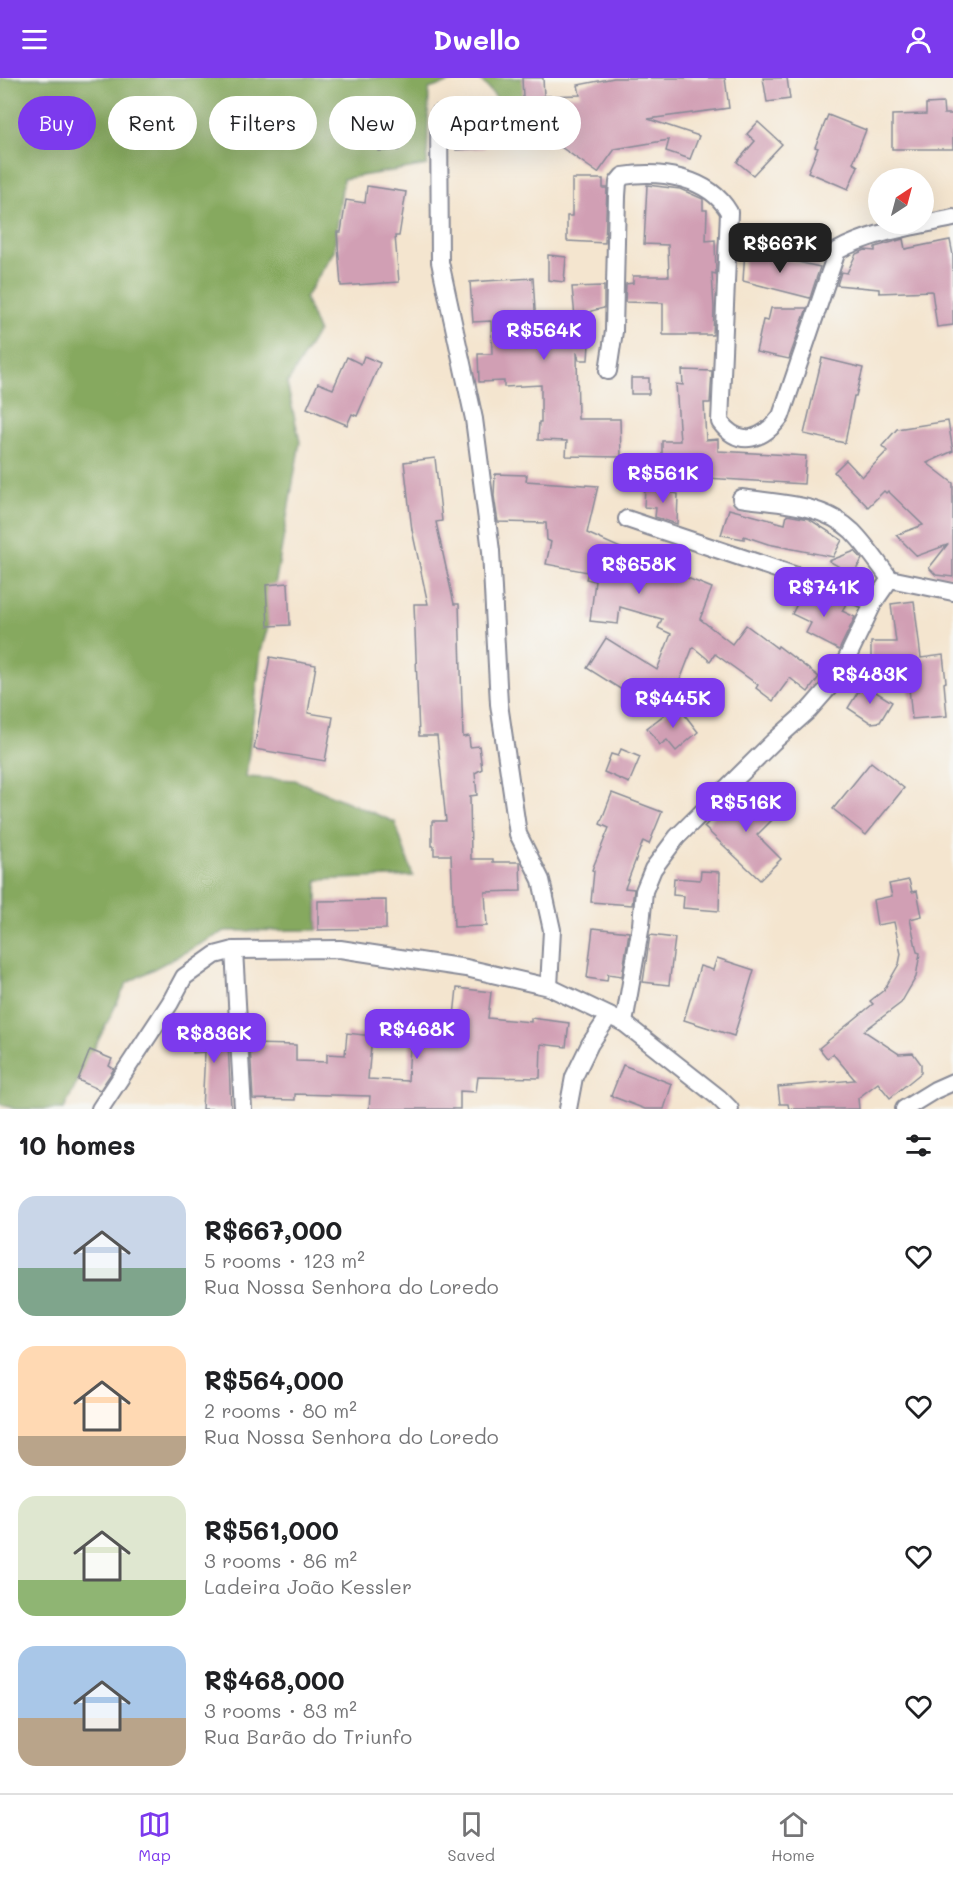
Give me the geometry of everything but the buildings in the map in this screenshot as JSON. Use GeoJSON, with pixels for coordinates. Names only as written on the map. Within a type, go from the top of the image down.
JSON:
{"type":"FeatureCollection","features":[{"type":"Feature","properties":{"kind":"street"},"geometry":{"type":"LineString","coordinates":[[439,150],[440,262],[474,419],[491,551],[499,704],[518,834],[541,880],[552,930],[549,987]]}},
{"type":"Feature","properties":{"kind":"street"},"geometry":{"type":"LineString","coordinates":[[608,371],[614,332],[618,182],[623,176],[645,172],[697,184],[712,191],[729,212],[720,422],[727,431],[742,438],[754,438],[771,430],[781,416],[837,251],[888,231],[953,218]]}},
{"type":"Feature","properties":{"kind":"street"},"geometry":{"type":"LineString","coordinates":[[741,498],[817,509],[832,516],[852,532],[890,579],[953,592]]}},
{"type":"Feature","properties":{"kind":"street"},"geometry":{"type":"LineString","coordinates":[[627,519],[874,602]]}},
{"type":"Feature","properties":{"kind":"street"},"geometry":{"type":"LineString","coordinates":[[568,1109],[574,1077],[590,1044],[616,1020],[641,925],[644,891],[653,869],[677,837],[773,741],[808,710],[838,677],[874,602],[890,579]]}},
{"type":"Feature","properties":{"kind":"street"},"geometry":{"type":"LineString","coordinates":[[234,950],[243,1109]]}},
{"type":"Feature","properties":{"kind":"street"},"geometry":{"type":"LineString","coordinates":[[100,1109],[170,1003],[184,977],[215,955],[234,950],[340,950],[466,968],[549,987],[616,1020],[718,1097],[730,1109]]}},
{"type":"Feature","properties":{"kind":"street"},"geometry":{"type":"LineString","coordinates":[[904,1109],[953,1082]]}},
{"type":"Feature","properties":{"kind":"green space"},"geometry":{"type":"Polygon","coordinates":[[[0,78],[463,78],[429,89],[427,165],[343,179],[334,251],[305,298],[318,331],[287,384],[300,442],[268,626],[261,652],[246,777],[295,780],[395,822],[413,876],[317,880],[317,930],[225,931],[127,983],[64,1109],[15,1109],[0,1104],[0,78]]]}},
{"type":"Feature","properties":{"kind":"green space"},"geometry":{"type":"Polygon","coordinates":[[[479,78],[526,78],[523,96],[495,96],[479,78]]]}}]}
